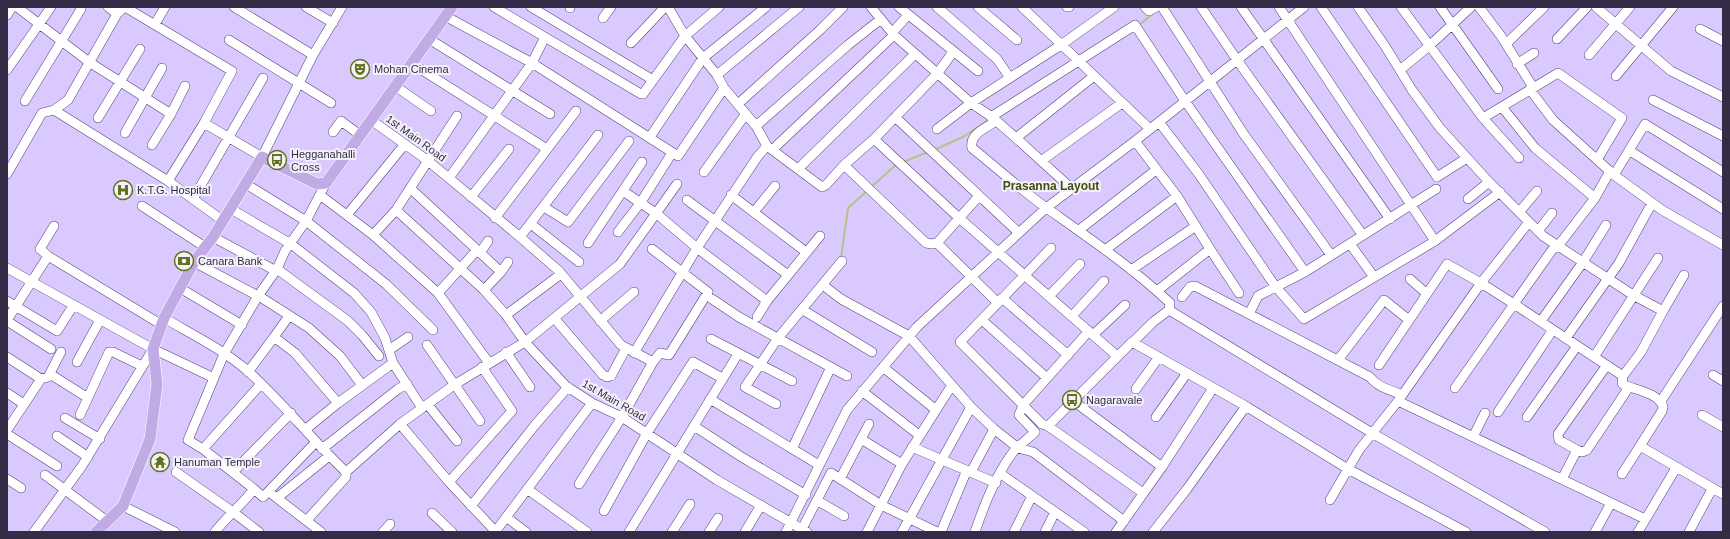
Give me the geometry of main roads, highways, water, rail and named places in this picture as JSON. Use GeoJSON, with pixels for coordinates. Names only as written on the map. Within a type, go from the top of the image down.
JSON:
{"type":"FeatureCollection","features":[{"type":"Feature","properties":{"kind":"main road"},"geometry":{"type":"LineString","coordinates":[[96,532],[123,506],[150,439],[157,384],[153,349],[163,322],[194,262],[213,237],[222,220],[231,209],[262,157],[316,184],[326,183],[449,11]]}},
{"type":"Feature","properties":{"kind":"waterway"},"geometry":{"type":"LineString","coordinates":[[1139,25],[1154,13]]}},
{"type":"Feature","properties":{"kind":"waterway"},"geometry":{"type":"LineString","coordinates":[[934,150],[963,137],[990,119]]}},
{"type":"Feature","properties":{"kind":"waterway"},"geometry":{"type":"LineString","coordinates":[[903,162],[928,152]]}},
{"type":"Feature","properties":{"kind":"waterway"},"geometry":{"type":"LineString","coordinates":[[871,187],[897,164]]}},
{"type":"Feature","properties":{"kind":"waterway"},"geometry":{"type":"LineString","coordinates":[[841,258],[848,208],[867,191]]}},
{"type":"Feature","properties":{"kind":"place","name":"Mohan Cinema"},"geometry":{"type":"Point","coordinates":[360,69]}},
{"type":"Feature","properties":{"kind":"place","name":"Hegganahalli Cross"},"geometry":{"type":"Point","coordinates":[277,160]}},
{"type":"Feature","properties":{"kind":"place","name":"K.T.G. Hospital"},"geometry":{"type":"Point","coordinates":[123,190]}},
{"type":"Feature","properties":{"kind":"place","name":"Canara Bank"},"geometry":{"type":"Point","coordinates":[184,261]}},
{"type":"Feature","properties":{"kind":"place","name":"Nagaravale"},"geometry":{"type":"Point","coordinates":[1072,400]}},
{"type":"Feature","properties":{"kind":"place","name":"Hanuman Temple"},"geometry":{"type":"Point","coordinates":[160,462]}},
{"type":"Feature","properties":{"kind":"district","name":"Prasanna Layout"},"geometry":{"type":"Point","coordinates":[1051,186]}}]}
